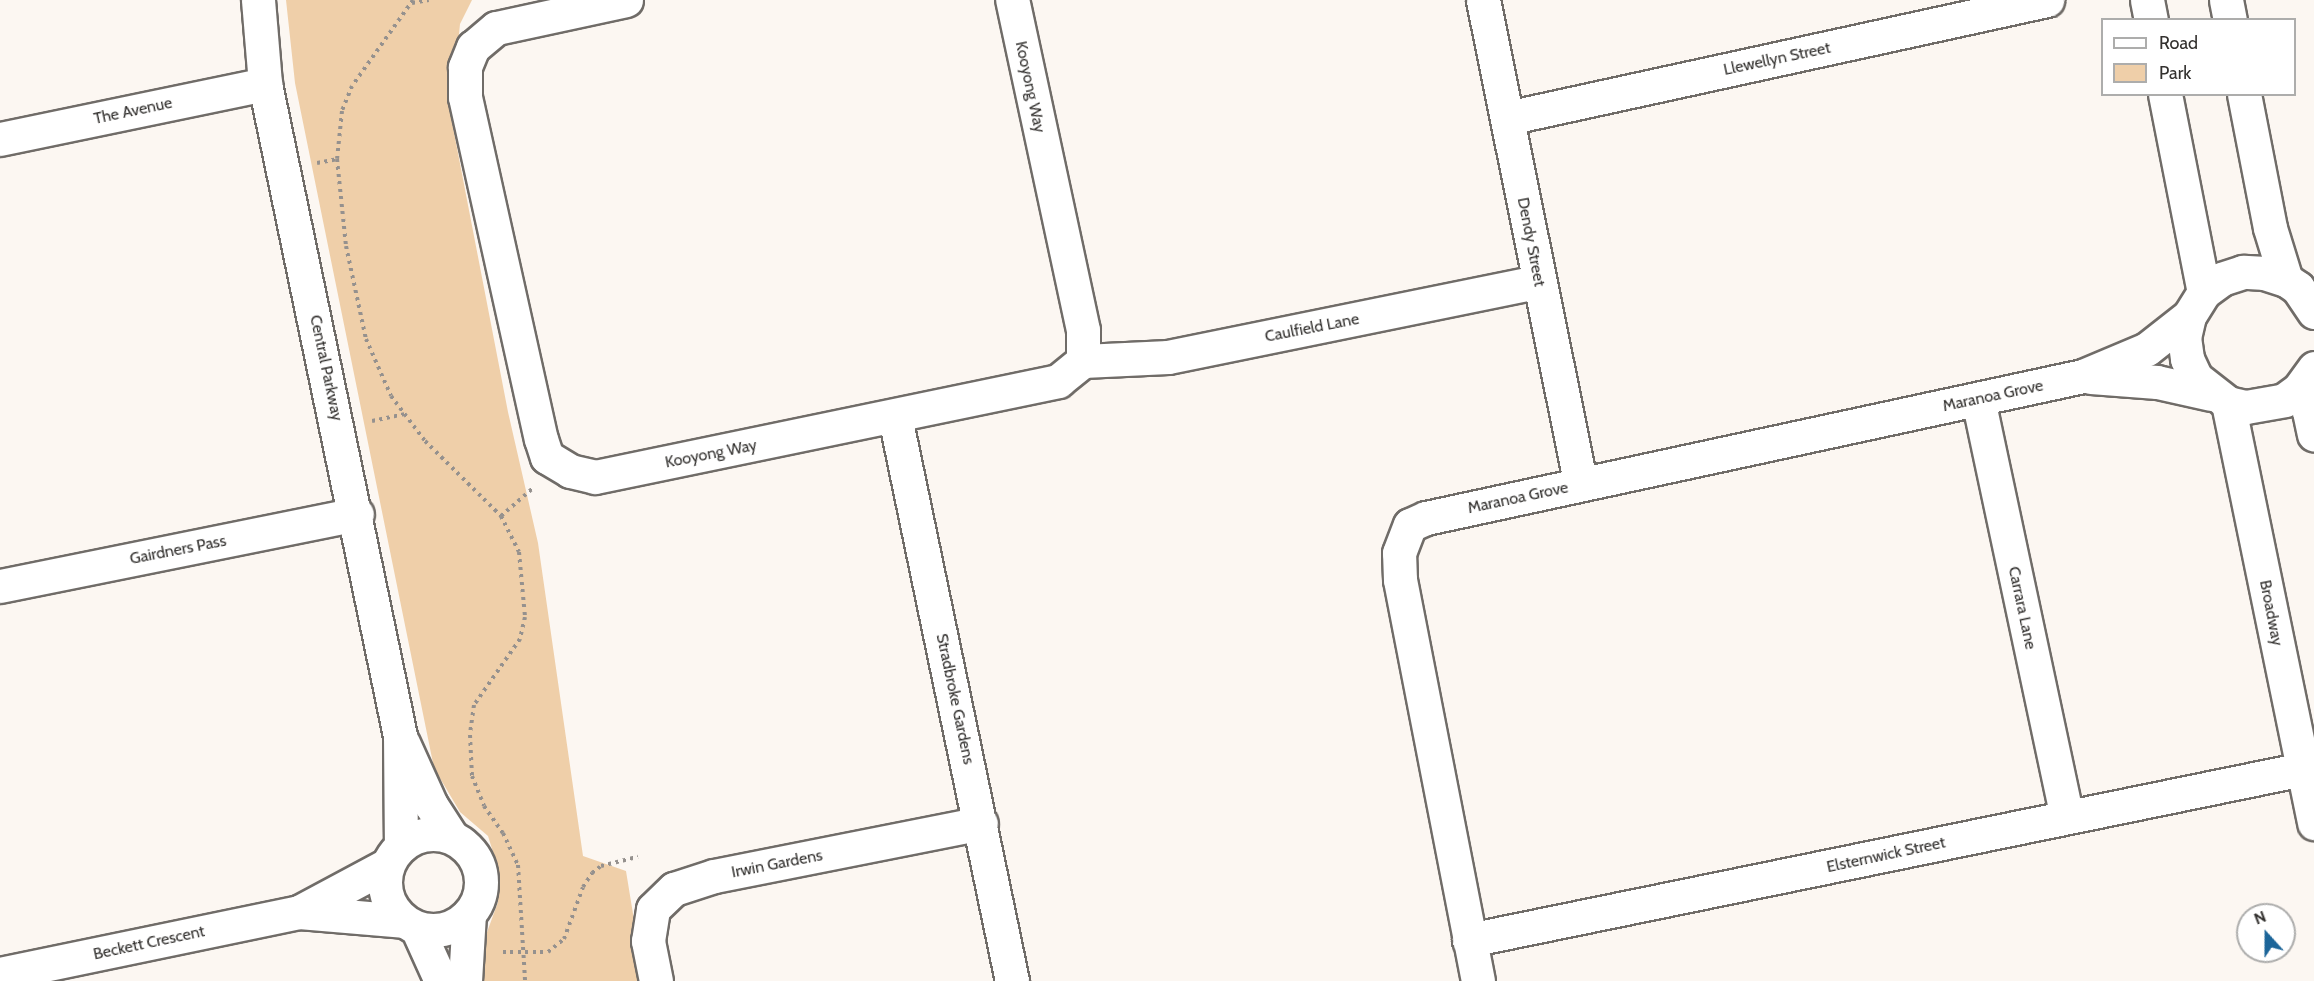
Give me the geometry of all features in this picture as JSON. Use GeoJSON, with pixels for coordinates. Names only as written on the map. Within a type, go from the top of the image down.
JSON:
{"type":"FeatureCollection","features":[{"type":"Feature","properties":{"kind":"street","name":"Central Parkway"},"geometry":{"type":"LineString","coordinates":[[258,0],[265,84],[357,514],[400,736],[431,805],[452,837]]}},
{"type":"Feature","properties":{"kind":"street","name":"Kooyong Way"},"geometry":{"type":"LineString","coordinates":[[626,0],[496,28],[473,47],[465,67],[468,108],[547,457],[570,471],[595,477],[895,417],[1058,381],[1083,361],[1083,330],[1012,0]]}},
{"type":"Feature","properties":{"kind":"street","name":"Dendy Street"},"geometry":{"type":"LineString","coordinates":[[1483,0],[1538,282],[1581,484]]}},
{"type":"Feature","properties":{"kind":"street","name":"Llewellyn Street"},"geometry":{"type":"LineString","coordinates":[[1507,118],[2047,0]]}},
{"type":"Feature","properties":{"kind":"street"},"geometry":{"type":"LineString","coordinates":[[2147,0],[2151,18]]}},
{"type":"Feature","properties":{"kind":"street"},"geometry":{"type":"LineString","coordinates":[[2226,0],[2230,18]]}},
{"type":"Feature","properties":{"kind":"street","name":"The Avenue"},"geometry":{"type":"LineString","coordinates":[[0,139],[265,84]]}},
{"type":"Feature","properties":{"kind":"street"},"geometry":{"type":"LineString","coordinates":[[2165,96],[2196,304],[2184,337],[2187,359],[2196,378],[2219,398]]}},
{"type":"Feature","properties":{"kind":"street"},"geometry":{"type":"LineString","coordinates":[[2244,96],[2270,228],[2303,293]]}},
{"type":"Feature","properties":{"kind":"street","name":"Maranoa Grove"},"geometry":{"type":"LineString","coordinates":[[1478,981],[1400,580],[1399,553],[1410,525],[1426,518],[2083,376],[2147,349],[2222,279],[2243,272],[2265,273],[2303,293]]}},
{"type":"Feature","properties":{"kind":"street","name":"Caulfield Lane"},"geometry":{"type":"LineString","coordinates":[[1083,361],[1168,357],[1538,282]]}},
{"type":"Feature","properties":{"kind":"street"},"geometry":{"type":"LineString","coordinates":[[2313,371],[2309,411],[2314,434]]}},
{"type":"Feature","properties":{"kind":"street","name":"Maranoa Grove"},"geometry":{"type":"LineString","coordinates":[[2083,376],[2157,382],[2256,406],[2284,400],[2313,371]]}},
{"type":"Feature","properties":{"kind":"street","name":"Broadway"},"geometry":{"type":"LineString","coordinates":[[2219,398],[2314,823]]}},
{"type":"Feature","properties":{"kind":"street","name":"Carrara Lane"},"geometry":{"type":"LineString","coordinates":[[1978,399],[2067,817]]}},
{"type":"Feature","properties":{"kind":"street","name":"Stradbroke Gardens"},"geometry":{"type":"LineString","coordinates":[[895,417],[1012,981]]}},
{"type":"Feature","properties":{"kind":"street","name":"Gairdners Pass"},"geometry":{"type":"LineString","coordinates":[[0,586],[357,514]]}},
{"type":"Feature","properties":{"kind":"street","name":"Central Parkway"},"geometry":{"type":"LineString","coordinates":[[394,855],[400,736]]}},
{"type":"Feature","properties":{"kind":"street","name":"Elsternwick Street"},"geometry":{"type":"LineString","coordinates":[[1469,940],[2303,769]]}},
{"type":"Feature","properties":{"kind":"street","name":"Irwin Gardens"},"geometry":{"type":"LineString","coordinates":[[656,981],[648,941],[653,909],[674,889],[714,876],[981,823]]}},
{"type":"Feature","properties":{"kind":"street"},"geometry":{"type":"LineString","coordinates":[[441,981],[410,924],[386,896],[394,855],[425,834],[452,837],[475,857],[480,872],[481,887],[469,914],[465,968]]}},
{"type":"Feature","properties":{"kind":"street","name":"Beckett Crescent"},"geometry":{"type":"LineString","coordinates":[[299,912],[394,855]]}},
{"type":"Feature","properties":{"kind":"street","name":"Beckett Crescent"},"geometry":{"type":"LineString","coordinates":[[0,974],[299,912],[410,924]]}},
{"type":"Feature","properties":{"kind":"street"},"geometry":{"type":"LineString","coordinates":[[410,924],[445,929],[469,914]]}},
{"type":"Feature","properties":{"kind":"path"},"geometry":{"type":"LineString","coordinates":[[429,0],[412,2],[352,86],[342,111],[337,159],[346,246],[366,339],[391,396],[424,441],[501,516],[519,552],[525,617],[520,639],[474,705],[470,735],[475,782],[518,865],[525,981]]}},
{"type":"Feature","properties":{"kind":"path"},"geometry":{"type":"LineString","coordinates":[[465,968],[522,950],[548,951],[564,939],[583,887],[592,873],[601,866],[638,857]]}},
{"type":"Feature","properties":{"kind":"green space"},"geometry":{"type":"Polygon","coordinates":[[[286,0],[472,0],[460,24],[451,117],[508,412],[538,543],[583,856],[626,871],[644,981],[483,981],[486,935],[498,902],[498,868],[488,836],[460,812],[434,768],[295,83],[286,0]]]}}]}
